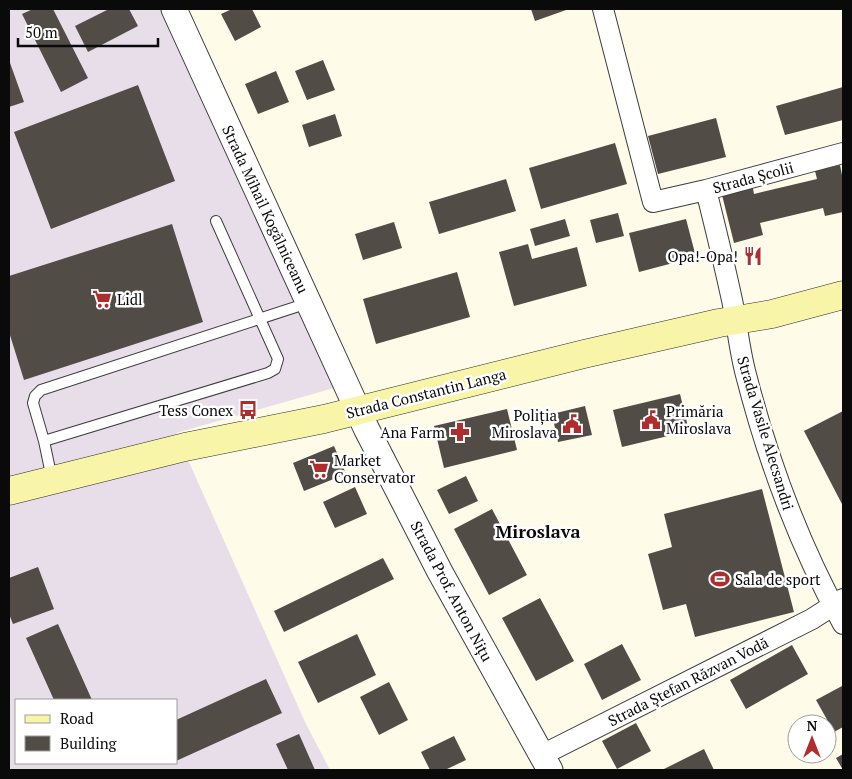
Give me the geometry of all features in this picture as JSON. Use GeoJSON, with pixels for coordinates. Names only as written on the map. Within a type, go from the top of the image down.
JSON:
{"type":"FeatureCollection","features":[{"type":"Feature","properties":{"kind":"main road","name":"Strada Constantin Langa"},"geometry":{"type":"LineString","coordinates":[[9,491],[185,447],[324,419],[556,361],[735,320],[772,314],[843,296]]}},
{"type":"Feature","properties":{"kind":"street","name":"Strada Mihail Kogălniceanu"},"geometry":{"type":"LineString","coordinates":[[174,9],[358,410]]}},
{"type":"Feature","properties":{"kind":"street"},"geometry":{"type":"LineString","coordinates":[[603,9],[653,202],[706,190]]}},
{"type":"Feature","properties":{"kind":"street","name":"Strada Școlii"},"geometry":{"type":"LineString","coordinates":[[735,320],[706,190],[843,154]]}},
{"type":"Feature","properties":{"kind":"street","name":"Strada Vasile Alecsandri"},"geometry":{"type":"LineString","coordinates":[[735,320],[750,388],[776,477],[787,506],[838,603],[843,624]]}},
{"type":"Feature","properties":{"kind":"street","name":"Strada Prof. Anton Nițu"},"geometry":{"type":"LineString","coordinates":[[358,410],[440,572],[546,762]]}},
{"type":"Feature","properties":{"kind":"street","name":"Strada Ștefan Răzvan Vodă"},"geometry":{"type":"LineString","coordinates":[[546,762],[812,619],[838,603]]}},
{"type":"Feature","properties":{"kind":"lane"},"geometry":{"type":"LineString","coordinates":[[44,441],[268,373],[275,369],[278,359],[216,221]]}},
{"type":"Feature","properties":{"kind":"lane"},"geometry":{"type":"LineString","coordinates":[[52,480],[44,441],[33,403],[35,396],[41,390],[309,303]]}},
{"type":"Feature","properties":{"kind":"shaded area"},"geometry":{"type":"Polygon","coordinates":[[[9,9],[163,9],[341,386],[176,433],[305,722],[330,770],[9,770],[9,9]]]}},
{"type":"Feature","properties":{"kind":"building"},"geometry":{"type":"Polygon","coordinates":[[[33,9],[53,9],[88,78],[61,92],[22,14],[33,9]]]}},
{"type":"Feature","properties":{"kind":"building"},"geometry":{"type":"Polygon","coordinates":[[[109,9],[129,9],[138,26],[88,52],[75,26],[109,9]]]}},
{"type":"Feature","properties":{"kind":"building"},"geometry":{"type":"Polygon","coordinates":[[[232,9],[252,9],[261,27],[235,41],[221,14],[232,9]]]}},
{"type":"Feature","properties":{"kind":"building"},"geometry":{"type":"Polygon","coordinates":[[[531,9],[569,9],[535,21],[531,9]]]}},
{"type":"Feature","properties":{"kind":"building"},"geometry":{"type":"Polygon","coordinates":[[[9,60],[24,102],[9,107],[9,60]]]}},
{"type":"Feature","properties":{"kind":"building"},"geometry":{"type":"Polygon","coordinates":[[[323,60],[335,90],[307,100],[295,71],[323,60]]]}},
{"type":"Feature","properties":{"kind":"building"},"geometry":{"type":"Polygon","coordinates":[[[276,71],[289,102],[258,114],[245,84],[276,71]]]}},
{"type":"Feature","properties":{"kind":"building"},"geometry":{"type":"Polygon","coordinates":[[[138,85],[175,181],[51,229],[14,132],[138,85]]]}},
{"type":"Feature","properties":{"kind":"building"},"geometry":{"type":"Polygon","coordinates":[[[843,87],[843,120],[785,135],[776,106],[843,87]]]}},
{"type":"Feature","properties":{"kind":"building"},"geometry":{"type":"Polygon","coordinates":[[[335,114],[342,136],[309,147],[302,125],[335,114]]]}},
{"type":"Feature","properties":{"kind":"building"},"geometry":{"type":"Polygon","coordinates":[[[716,118],[726,157],[658,174],[648,136],[716,118]]]}},
{"type":"Feature","properties":{"kind":"building"},"geometry":{"type":"Polygon","coordinates":[[[615,143],[627,184],[541,209],[529,168],[615,143]]]}},
{"type":"Feature","properties":{"kind":"building"},"geometry":{"type":"Polygon","coordinates":[[[840,165],[843,180],[843,212],[825,216],[823,208],[760,223],[763,235],[734,243],[721,191],[752,183],[754,194],[817,179],[815,171],[840,165]]]}},
{"type":"Feature","properties":{"kind":"building"},"geometry":{"type":"Polygon","coordinates":[[[506,179],[516,211],[439,234],[429,202],[506,179]]]}},
{"type":"Feature","properties":{"kind":"building"},"geometry":{"type":"Polygon","coordinates":[[[618,213],[624,236],[596,243],[590,220],[618,213]]]}},
{"type":"Feature","properties":{"kind":"building"},"geometry":{"type":"Polygon","coordinates":[[[565,219],[570,236],[535,246],[530,229],[565,219]]]}},
{"type":"Feature","properties":{"kind":"building"},"geometry":{"type":"Polygon","coordinates":[[[686,219],[696,257],[639,272],[629,233],[686,219]]]}},
{"type":"Feature","properties":{"kind":"building"},"geometry":{"type":"Polygon","coordinates":[[[394,222],[402,248],[363,260],[355,234],[394,222]]]}},
{"type":"Feature","properties":{"kind":"building","name":"Lidl"},"geometry":{"type":"Polygon","coordinates":[[[172,224],[203,322],[24,380],[9,332],[9,276],[172,224]]]}},
{"type":"Feature","properties":{"kind":"building"},"geometry":{"type":"Polygon","coordinates":[[[528,244],[532,259],[577,247],[587,286],[514,306],[499,252],[528,244]]]}},
{"type":"Feature","properties":{"kind":"building"},"geometry":{"type":"Polygon","coordinates":[[[457,272],[470,317],[376,344],[363,299],[457,272]]]}},
{"type":"Feature","properties":{"kind":"building","name":"Primăria Miroslava"},"geometry":{"type":"Polygon","coordinates":[[[680,394],[689,431],[622,447],[613,410],[680,394]]]}},
{"type":"Feature","properties":{"kind":"building","name":"Poliția Miroslava"},"geometry":{"type":"Polygon","coordinates":[[[585,406],[592,435],[558,442],[552,414],[585,406]]]}},
{"type":"Feature","properties":{"kind":"building"},"geometry":{"type":"Polygon","coordinates":[[[507,409],[517,450],[444,468],[434,426],[507,409]]]}},
{"type":"Feature","properties":{"kind":"building"},"geometry":{"type":"Polygon","coordinates":[[[843,411],[843,506],[804,431],[843,411]]]}},
{"type":"Feature","properties":{"kind":"building","name":"Market Conservator"},"geometry":{"type":"Polygon","coordinates":[[[334,446],[346,474],[304,491],[293,463],[334,446]]]}},
{"type":"Feature","properties":{"kind":"building"},"geometry":{"type":"Polygon","coordinates":[[[466,476],[478,501],[449,514],[437,490],[466,476]]]}},
{"type":"Feature","properties":{"kind":"building"},"geometry":{"type":"Polygon","coordinates":[[[355,487],[367,514],[335,528],[323,502],[355,487]]]}},
{"type":"Feature","properties":{"kind":"building","name":"Sala de sport"},"geometry":{"type":"Polygon","coordinates":[[[762,489],[794,612],[695,637],[686,604],[663,610],[648,554],[672,547],[664,514],[762,489]]]}},
{"type":"Feature","properties":{"kind":"building"},"geometry":{"type":"Polygon","coordinates":[[[492,509],[527,575],[489,595],[454,529],[492,509]]]}},
{"type":"Feature","properties":{"kind":"building"},"geometry":{"type":"Polygon","coordinates":[[[383,558],[394,579],[284,632],[274,611],[383,558]]]}},
{"type":"Feature","properties":{"kind":"building"},"geometry":{"type":"Polygon","coordinates":[[[38,567],[54,609],[13,624],[9,614],[9,578],[38,567]]]}},
{"type":"Feature","properties":{"kind":"building"},"geometry":{"type":"Polygon","coordinates":[[[540,598],[574,661],[536,681],[502,618],[540,598]]]}},
{"type":"Feature","properties":{"kind":"building"},"geometry":{"type":"Polygon","coordinates":[[[58,624],[92,699],[54,699],[26,638],[58,624]]]}},
{"type":"Feature","properties":{"kind":"building"},"geometry":{"type":"Polygon","coordinates":[[[357,634],[376,675],[318,703],[298,662],[357,634]]]}},
{"type":"Feature","properties":{"kind":"building"},"geometry":{"type":"Polygon","coordinates":[[[622,644],[641,680],[602,700],[584,664],[622,644]]]}},
{"type":"Feature","properties":{"kind":"building"},"geometry":{"type":"Polygon","coordinates":[[[792,645],[808,674],[746,709],[730,680],[792,645]]]}},
{"type":"Feature","properties":{"kind":"building"},"geometry":{"type":"Polygon","coordinates":[[[266,679],[282,713],[178,760],[178,719],[266,679]]]}},
{"type":"Feature","properties":{"kind":"building"},"geometry":{"type":"Polygon","coordinates":[[[389,682],[408,720],[379,735],[360,697],[389,682]]]}},
{"type":"Feature","properties":{"kind":"building"},"geometry":{"type":"Polygon","coordinates":[[[842,686],[843,727],[837,730],[837,714],[824,714],[816,700],[842,686]]]}},
{"type":"Feature","properties":{"kind":"building"},"geometry":{"type":"Polygon","coordinates":[[[636,723],[651,751],[617,769],[602,741],[636,723]]]}},
{"type":"Feature","properties":{"kind":"building"},"geometry":{"type":"Polygon","coordinates":[[[299,734],[315,770],[288,770],[276,744],[299,734]]]}},
{"type":"Feature","properties":{"kind":"building"},"geometry":{"type":"Polygon","coordinates":[[[454,736],[466,760],[445,770],[430,770],[421,752],[454,736]]]}},
{"type":"Feature","properties":{"kind":"building"},"geometry":{"type":"Polygon","coordinates":[[[704,749],[714,770],[662,770],[704,749]]]}},
{"type":"Feature","properties":{"kind":"building"},"geometry":{"type":"Polygon","coordinates":[[[843,754],[843,770],[837,760],[837,757],[843,754]]]}},
{"type":"Feature","properties":{"kind":"place","name":"Opa!-Opa!"},"geometry":{"type":"Point","coordinates":[753,256]}},
{"type":"Feature","properties":{"kind":"place","name":"Lidl"},"geometry":{"type":"Point","coordinates":[102,299]}},
{"type":"Feature","properties":{"kind":"place","name":"Tess Conex"},"geometry":{"type":"Point","coordinates":[248,410]}},
{"type":"Feature","properties":{"kind":"place","name":"Primăria Miroslava"},"geometry":{"type":"Point","coordinates":[651,420]}},
{"type":"Feature","properties":{"kind":"place","name":"Poliția Miroslava"},"geometry":{"type":"Point","coordinates":[572,424]}},
{"type":"Feature","properties":{"kind":"place","name":"Ana Farm"},"geometry":{"type":"Point","coordinates":[460,432]}},
{"type":"Feature","properties":{"kind":"place","name":"Market Conservator"},"geometry":{"type":"Point","coordinates":[319,469]}},
{"type":"Feature","properties":{"kind":"place","name":"Sala de sport"},"geometry":{"type":"Point","coordinates":[720,579]}},
{"type":"Feature","properties":{"kind":"district","name":"Miroslava"},"geometry":{"type":"Point","coordinates":[538,531]}}]}
